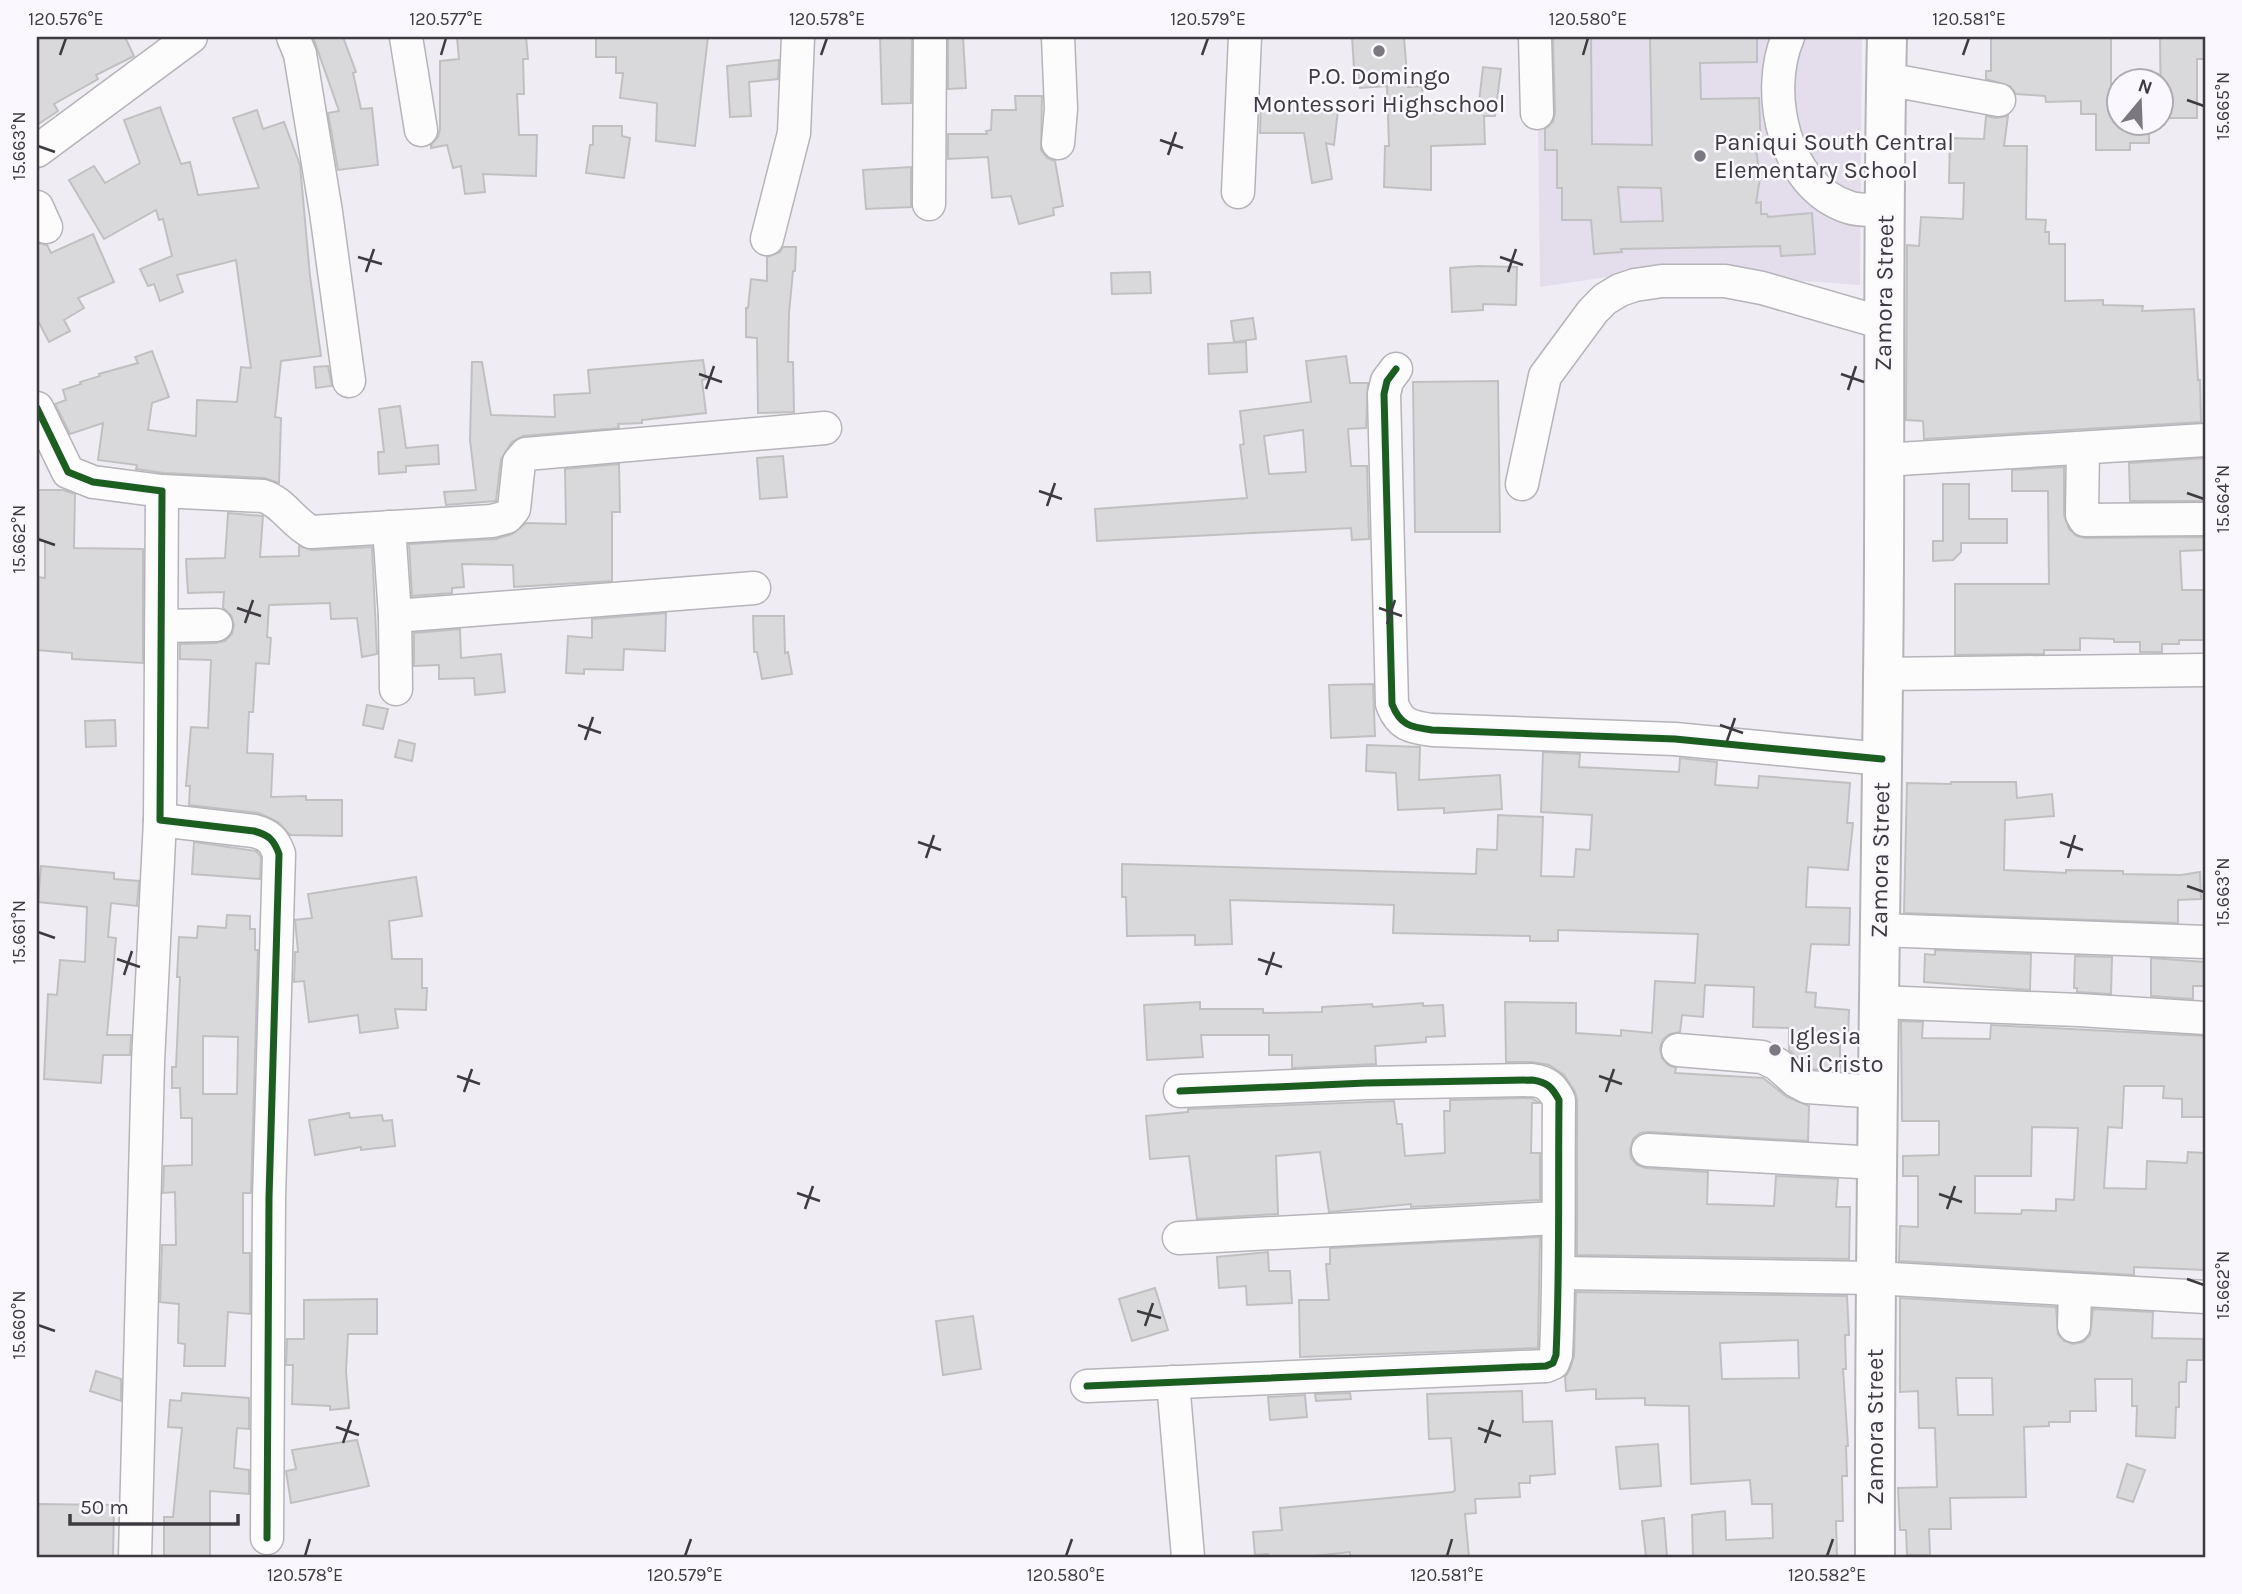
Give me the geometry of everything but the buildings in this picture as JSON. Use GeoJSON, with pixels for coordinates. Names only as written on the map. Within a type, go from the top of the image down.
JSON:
{"type":"FeatureCollection","features":[{"type":"Feature","properties":{"kind":"main road","name":"Zamora Street"},"geometry":{"type":"LineString","coordinates":[[1875,1557],[1875,1278],[1883,674],[1882,460],[1887,37]]}},
{"type":"Feature","properties":{"kind":"street"},"geometry":{"type":"LineString","coordinates":[[37,151],[191,37]]}},
{"type":"Feature","properties":{"kind":"street"},"geometry":{"type":"LineString","coordinates":[[293,37],[300,54],[326,212],[349,381]]}},
{"type":"Feature","properties":{"kind":"street"},"geometry":{"type":"LineString","coordinates":[[406,37],[421,130]]}},
{"type":"Feature","properties":{"kind":"street"},"geometry":{"type":"LineString","coordinates":[[766,239],[794,133],[798,37]]}},
{"type":"Feature","properties":{"kind":"street"},"geometry":{"type":"LineString","coordinates":[[929,204],[930,37]]}},
{"type":"Feature","properties":{"kind":"street"},"geometry":{"type":"LineString","coordinates":[[1058,37],[1058,143]]}},
{"type":"Feature","properties":{"kind":"street"},"geometry":{"type":"LineString","coordinates":[[1238,192],[1245,37]]}},
{"type":"Feature","properties":{"kind":"street"},"geometry":{"type":"LineString","coordinates":[[1535,37],[1537,113]]}},
{"type":"Feature","properties":{"kind":"street"},"geometry":{"type":"LineString","coordinates":[[1788,37],[1779,75],[1780,116],[1787,145],[1805,174],[1827,196],[1848,208],[1885,210]]}},
{"type":"Feature","properties":{"kind":"street"},"geometry":{"type":"LineString","coordinates":[[1886,79],[1999,100]]}},
{"type":"Feature","properties":{"kind":"street"},"geometry":{"type":"LineString","coordinates":[[1522,484],[1545,376],[1592,311],[1620,290],[1662,281],[1725,281],[1762,288],[1883,323]]}},
{"type":"Feature","properties":{"kind":"street"},"geometry":{"type":"LineString","coordinates":[[1396,369],[1387,381],[1384,394],[1392,704],[1397,717],[1412,727],[1432,730],[1675,738],[1882,759]]}},
{"type":"Feature","properties":{"kind":"street"},"geometry":{"type":"LineString","coordinates":[[37,408],[68,472],[93,482],[162,491],[263,496],[273,499],[300,527],[311,532],[492,521],[507,517],[514,509],[519,462],[526,454],[825,428]]}},
{"type":"Feature","properties":{"kind":"street"},"geometry":{"type":"LineString","coordinates":[[1882,460],[2205,440]]}},
{"type":"Feature","properties":{"kind":"street"},"geometry":{"type":"LineString","coordinates":[[2083,449],[2082,515],[2085,520],[2205,519]]}},
{"type":"Feature","properties":{"kind":"street"},"geometry":{"type":"LineString","coordinates":[[135,1557],[148,1062],[160,820],[162,491]]}},
{"type":"Feature","properties":{"kind":"street"},"geometry":{"type":"LineString","coordinates":[[389,527],[395,616],[396,689]]}},
{"type":"Feature","properties":{"kind":"street"},"geometry":{"type":"LineString","coordinates":[[395,616],[754,589]]}},
{"type":"Feature","properties":{"kind":"street"},"geometry":{"type":"LineString","coordinates":[[162,626],[216,625]]}},
{"type":"Feature","properties":{"kind":"street"},"geometry":{"type":"LineString","coordinates":[[1883,674],[2205,670]]}},
{"type":"Feature","properties":{"kind":"street"},"geometry":{"type":"LineString","coordinates":[[160,820],[254,831],[268,835],[279,854],[270,1198],[267,1538]]}},
{"type":"Feature","properties":{"kind":"street"},"geometry":{"type":"LineString","coordinates":[[1879,930],[2205,942]]}},
{"type":"Feature","properties":{"kind":"street"},"geometry":{"type":"LineString","coordinates":[[1879,1002],[2205,1018]]}},
{"type":"Feature","properties":{"kind":"street"},"geometry":{"type":"LineString","coordinates":[[1678,1051],[1762,1057],[1777,1064],[1807,1087],[1878,1093]]}},
{"type":"Feature","properties":{"kind":"street"},"geometry":{"type":"LineString","coordinates":[[1087,1386],[1546,1366],[1553,1363],[1556,1355],[1560,1273],[1557,1218],[1559,1100],[1553,1088],[1542,1082],[1366,1083],[1180,1091]]}},
{"type":"Feature","properties":{"kind":"street"},"geometry":{"type":"LineString","coordinates":[[1648,1150],[1877,1163]]}},
{"type":"Feature","properties":{"kind":"street"},"geometry":{"type":"LineString","coordinates":[[1179,1238],[1557,1218]]}},
{"type":"Feature","properties":{"kind":"street"},"geometry":{"type":"LineString","coordinates":[[1560,1273],[1875,1278],[2205,1297]]}},
{"type":"Feature","properties":{"kind":"street"},"geometry":{"type":"LineString","coordinates":[[2074,1326],[2075,1290]]}},
{"type":"Feature","properties":{"kind":"street"},"geometry":{"type":"LineString","coordinates":[[1173,1382],[1188,1557]]}},
{"type":"Feature","properties":{"kind":"shaded area","name":"Paniqui South Central Elementary School"},"geometry":{"type":"Polygon","coordinates":[[[1537,37],[1862,37],[1860,285],[1764,278],[1620,275],[1540,287],[1537,37]]]}},
{"type":"Feature","properties":{"kind":"cycle path"},"geometry":{"type":"LineString","coordinates":[[1396,369],[1387,381],[1384,394],[1392,704],[1402,721],[1432,730],[1675,739],[1882,759]]}},
{"type":"Feature","properties":{"kind":"cycle path"},"geometry":{"type":"LineString","coordinates":[[37,408],[68,472],[93,482],[162,491],[160,820],[254,831],[270,839],[279,854],[269,1198],[267,1538]]}},
{"type":"Feature","properties":{"kind":"cycle path"},"geometry":{"type":"LineString","coordinates":[[1087,1386],[1546,1366],[1553,1363],[1556,1355],[1559,1100],[1548,1086],[1532,1080],[1366,1083],[1180,1091]]}},
{"type":"Feature","properties":{"kind":"place","name":"P.O. Domingo Montessori Highschool"},"geometry":{"type":"Point","coordinates":[1379,51]}},
{"type":"Feature","properties":{"kind":"place","name":"Paniqui South Central Elementary School"},"geometry":{"type":"Point","coordinates":[1700,156]}},
{"type":"Feature","properties":{"kind":"place","name":"Iglesia Ni Cristo"},"geometry":{"type":"Point","coordinates":[1775,1050]}}]}
